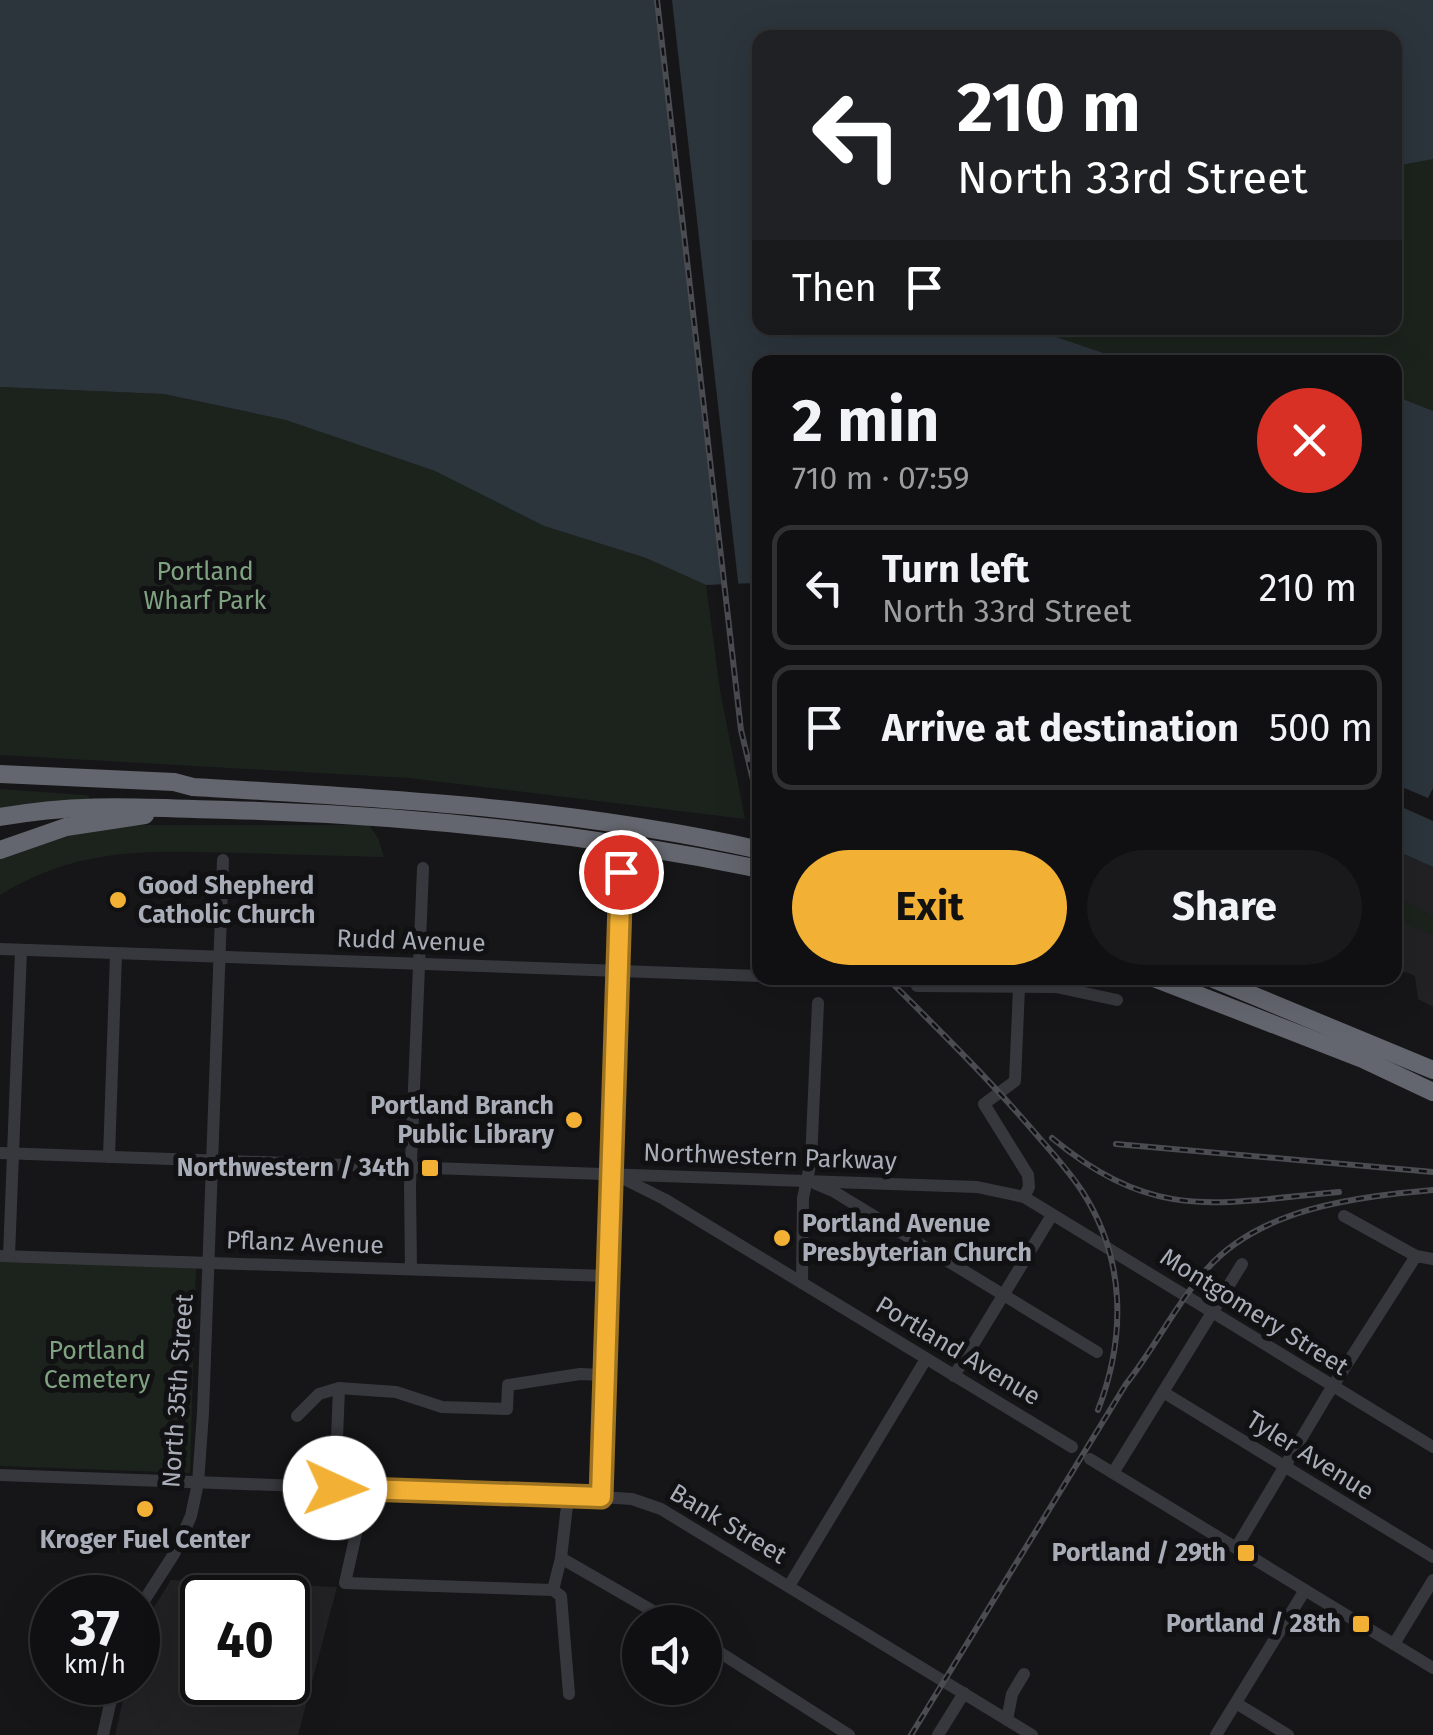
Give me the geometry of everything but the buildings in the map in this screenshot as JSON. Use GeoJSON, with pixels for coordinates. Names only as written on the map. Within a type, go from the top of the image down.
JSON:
{"type":"FeatureCollection","features":[{"type":"Feature","properties":{"kind":"highway"},"geometry":{"type":"LineString","coordinates":[[0,774],[174,782],[264,792],[604,840],[752,868]]}},
{"type":"Feature","properties":{"kind":"highway"},"geometry":{"type":"LineString","coordinates":[[0,783],[174,791],[193,787]]}},
{"type":"Feature","properties":{"kind":"highway"},"geometry":{"type":"LineString","coordinates":[[0,815],[71,804],[264,792]]}},
{"type":"Feature","properties":{"kind":"highway"},"geometry":{"type":"LineString","coordinates":[[0,815],[118,805],[198,809],[373,807],[566,818],[752,849]]}},
{"type":"Feature","properties":{"kind":"highway"},"geometry":{"type":"LineString","coordinates":[[0,850],[80,824],[198,809]]}},
{"type":"Feature","properties":{"kind":"highway"},"geometry":{"type":"LineString","coordinates":[[1174,985],[1433,1070]]}},
{"type":"Feature","properties":{"kind":"highway"},"geometry":{"type":"LineString","coordinates":[[1226,985],[1366,1051],[1433,1092]]}},
{"type":"Feature","properties":{"kind":"street","name":"North 35th Street"},"geometry":{"type":"LineString","coordinates":[[159,1575],[185,1532],[198,1482],[222,860]]}},
{"type":"Feature","properties":{"kind":"street"},"geometry":{"type":"LineString","coordinates":[[411,1269],[410,1167],[423,868]]}},
{"type":"Feature","properties":{"kind":"street"},"geometry":{"type":"LineString","coordinates":[[601,1497],[621,872]]}},
{"type":"Feature","properties":{"kind":"street","name":"Rudd Avenue"},"geometry":{"type":"LineString","coordinates":[[0,950],[752,976]]}},
{"type":"Feature","properties":{"kind":"street"},"geometry":{"type":"LineString","coordinates":[[4,1256],[21,950]]}},
{"type":"Feature","properties":{"kind":"street"},"geometry":{"type":"LineString","coordinates":[[109,1157],[116,954]]}},
{"type":"Feature","properties":{"kind":"street"},"geometry":{"type":"LineString","coordinates":[[917,986],[1056,987],[1117,1000]]}},
{"type":"Feature","properties":{"kind":"street"},"geometry":{"type":"LineString","coordinates":[[1019,988],[1014,1081],[984,1104],[1028,1175],[1024,1197]]}},
{"type":"Feature","properties":{"kind":"street"},"geometry":{"type":"LineString","coordinates":[[802,1282],[802,1198],[809,1181],[818,1003]]}},
{"type":"Feature","properties":{"kind":"street","name":"Northwestern Parkway"},"geometry":{"type":"LineString","coordinates":[[7,1153],[977,1187],[1024,1197],[1052,1214]]}},
{"type":"Feature","properties":{"kind":"street","name":"Portland Avenue"},"geometry":{"type":"LineString","coordinates":[[612,1175],[644,1188],[1072,1448]]}},
{"type":"Feature","properties":{"kind":"street"},"geometry":{"type":"LineString","coordinates":[[809,1181],[833,1191],[1097,1352]]}},
{"type":"Feature","properties":{"kind":"street"},"geometry":{"type":"LineString","coordinates":[[954,1376],[1052,1214]]}},
{"type":"Feature","properties":{"kind":"street","name":"Montgomery Street"},"geometry":{"type":"LineString","coordinates":[[1052,1214],[1433,1447]]}},
{"type":"Feature","properties":{"kind":"street"},"geometry":{"type":"LineString","coordinates":[[1344,1216],[1416,1256],[1433,1259]]}},
{"type":"Feature","properties":{"kind":"street","name":"Pflanz Avenue"},"geometry":{"type":"LineString","coordinates":[[4,1256],[608,1276]]}},
{"type":"Feature","properties":{"kind":"street"},"geometry":{"type":"LineString","coordinates":[[1236,1548],[1332,1386],[1416,1256]]}},
{"type":"Feature","properties":{"kind":"street"},"geometry":{"type":"LineString","coordinates":[[1114,1473],[1242,1264]]}},
{"type":"Feature","properties":{"kind":"street"},"geometry":{"type":"LineString","coordinates":[[788,1586],[926,1359]]}},
{"type":"Feature","properties":{"kind":"street"},"geometry":{"type":"LineString","coordinates":[[297,1416],[324,1391],[339,1388],[396,1392],[442,1408],[507,1410],[508,1385],[580,1374],[604,1375]]}},
{"type":"Feature","properties":{"kind":"street"},"geometry":{"type":"LineString","coordinates":[[335,1488],[339,1388]]}},
{"type":"Feature","properties":{"kind":"street","name":"Tyler Avenue"},"geometry":{"type":"LineString","coordinates":[[1163,1392],[1433,1558]]}},
{"type":"Feature","properties":{"kind":"street"},"geometry":{"type":"LineString","coordinates":[[1090,1459],[1433,1668]]}},
{"type":"Feature","properties":{"kind":"street","name":"Bank Street"},"geometry":{"type":"LineString","coordinates":[[0,1476],[632,1499],[661,1509],[1032,1735]]}},
{"type":"Feature","properties":{"kind":"street"},"geometry":{"type":"LineString","coordinates":[[366,1489],[345,1583],[553,1590],[561,1596],[569,1694]]}},
{"type":"Feature","properties":{"kind":"street"},"geometry":{"type":"LineString","coordinates":[[553,1590],[568,1496]]}},
{"type":"Feature","properties":{"kind":"street"},"geometry":{"type":"LineString","coordinates":[[561,1558],[643,1605]]}},
{"type":"Feature","properties":{"kind":"street"},"geometry":{"type":"LineString","coordinates":[[1394,1644],[1433,1580]]}},
{"type":"Feature","properties":{"kind":"street"},"geometry":{"type":"LineString","coordinates":[[1216,1735],[1305,1590]]}},
{"type":"Feature","properties":{"kind":"street"},"geometry":{"type":"LineString","coordinates":[[722,1654],[849,1735]]}},
{"type":"Feature","properties":{"kind":"street"},"geometry":{"type":"LineString","coordinates":[[1007,1720],[1012,1694],[1024,1674]]}},
{"type":"Feature","properties":{"kind":"street"},"geometry":{"type":"LineString","coordinates":[[938,1735],[964,1692]]}},
{"type":"Feature","properties":{"kind":"street"},"geometry":{"type":"LineString","coordinates":[[1236,1703],[1288,1735]]}},
{"type":"Feature","properties":{"kind":"street"},"geometry":{"type":"LineString","coordinates":[[103,1735],[110,1705]]}},
{"type":"Feature","properties":{"kind":"shaded area"},"geometry":{"type":"Polygon","coordinates":[[[0,0],[1433,0],[1433,159],[1402,165],[1402,30],[752,30],[752,335],[1051,335],[1109,355],[752,355],[752,583],[706,585],[646,558],[544,526],[435,471],[286,420],[164,394],[0,387],[0,0]]]}},
{"type":"Feature","properties":{"kind":"shaded area"},"geometry":{"type":"Polygon","coordinates":[[[1402,399],[1433,411],[1433,867],[1402,853],[1402,399]]]}},
{"type":"Feature","properties":{"kind":"shaded area"},"geometry":{"type":"Polygon","coordinates":[[[1402,853],[1433,867],[1433,1007],[1418,999],[1415,976],[1402,973],[1402,853]]]}},
{"type":"Feature","properties":{"kind":"shaded area"},"geometry":{"type":"Polygon","coordinates":[[[171,1580],[180,1580],[180,1705],[306,1705],[298,1735],[115,1735],[122,1705],[160,1705],[160,1598],[171,1580]]]}},
{"type":"Feature","properties":{"kind":"shaded area"},"geometry":{"type":"Polygon","coordinates":[[[310,1586],[337,1587],[310,1689],[310,1586]]]}},
{"type":"Feature","properties":{"kind":"green space"},"geometry":{"type":"Polygon","coordinates":[[[1433,140],[1433,447],[1402,436],[1402,355],[1109,355],[1051,335],[1402,335],[1402,145],[1433,140]]]}},
{"type":"Feature","properties":{"kind":"green space","name":"Portland Wharf Park"},"geometry":{"type":"Polygon","coordinates":[[[0,387],[164,394],[287,420],[435,471],[544,526],[646,558],[706,585],[720,690],[745,819],[409,778],[0,755],[0,387]]]}},
{"type":"Feature","properties":{"kind":"green space"},"geometry":{"type":"Polygon","coordinates":[[[0,789],[84,795],[89,800],[0,810],[0,789]]]}},
{"type":"Feature","properties":{"kind":"green space"},"geometry":{"type":"Polygon","coordinates":[[[141,825],[369,825],[384,857],[145,852],[59,867],[0,895],[0,856],[65,832],[141,825]]]}},
{"type":"Feature","properties":{"kind":"green space"},"geometry":{"type":"Polygon","coordinates":[[[1402,899],[1433,916],[1433,936],[1402,922],[1402,899]]]}},
{"type":"Feature","properties":{"kind":"green space","name":"Portland Cemetery"},"geometry":{"type":"Polygon","coordinates":[[[0,1259],[196,1265],[190,1473],[0,1466],[0,1259]]]}},
{"type":"Feature","properties":{"kind":"pier"},"geometry":{"type":"Polygon","coordinates":[[[655,0],[672,0],[739,590],[722,590],[655,0]]]}},
{"type":"Feature","properties":{"kind":"pier"},"geometry":{"type":"Polygon","coordinates":[[[1402,787],[1428,798],[1433,788],[1433,821],[1402,807],[1402,787]]]}},
{"type":"Feature","properties":{"kind":"railway"},"geometry":{"type":"LineString","coordinates":[[657,0],[741,730],[752,776]]}},
{"type":"Feature","properties":{"kind":"railway"},"geometry":{"type":"LineString","coordinates":[[894,985],[1057,1158],[1096,1217],[1114,1271],[1117,1299],[1114,1355],[1098,1410]]}},
{"type":"Feature","properties":{"kind":"railway"},"geometry":{"type":"LineString","coordinates":[[1052,1138],[1123,1184],[1156,1195],[1221,1202],[1339,1192]]}},
{"type":"Feature","properties":{"kind":"railway"},"geometry":{"type":"LineString","coordinates":[[1116,1144],[1433,1172]]}},
{"type":"Feature","properties":{"kind":"railway"},"geometry":{"type":"LineString","coordinates":[[911,1735],[1126,1384],[1206,1270],[1228,1249],[1281,1219],[1341,1202],[1433,1190]]}},
{"type":"Feature","properties":{"kind":"place","name":"Good Shepherd Catholic Church"},"geometry":{"type":"Point","coordinates":[118,900]}},
{"type":"Feature","properties":{"kind":"place","name":"Portland Branch Public Library"},"geometry":{"type":"Point","coordinates":[574,1120]}},
{"type":"Feature","properties":{"kind":"place","name":"Northwestern / 34th"},"geometry":{"type":"Point","coordinates":[430,1168]}},
{"type":"Feature","properties":{"kind":"place","name":"Portland Avenue Presbyterian Church"},"geometry":{"type":"Point","coordinates":[782,1238]}},
{"type":"Feature","properties":{"kind":"place","name":"Kroger Fuel Center"},"geometry":{"type":"Point","coordinates":[145,1509]}},
{"type":"Feature","properties":{"kind":"place","name":"Portland / 29th"},"geometry":{"type":"Point","coordinates":[1246,1553]}},
{"type":"Feature","properties":{"kind":"place","name":"Portland / 28th"},"geometry":{"type":"Point","coordinates":[1361,1624]}},
{"type":"Feature","properties":{"kind":"route"},"geometry":{"type":"LineString","coordinates":[[335,1488],[601,1497],[621,872]]}}]}
